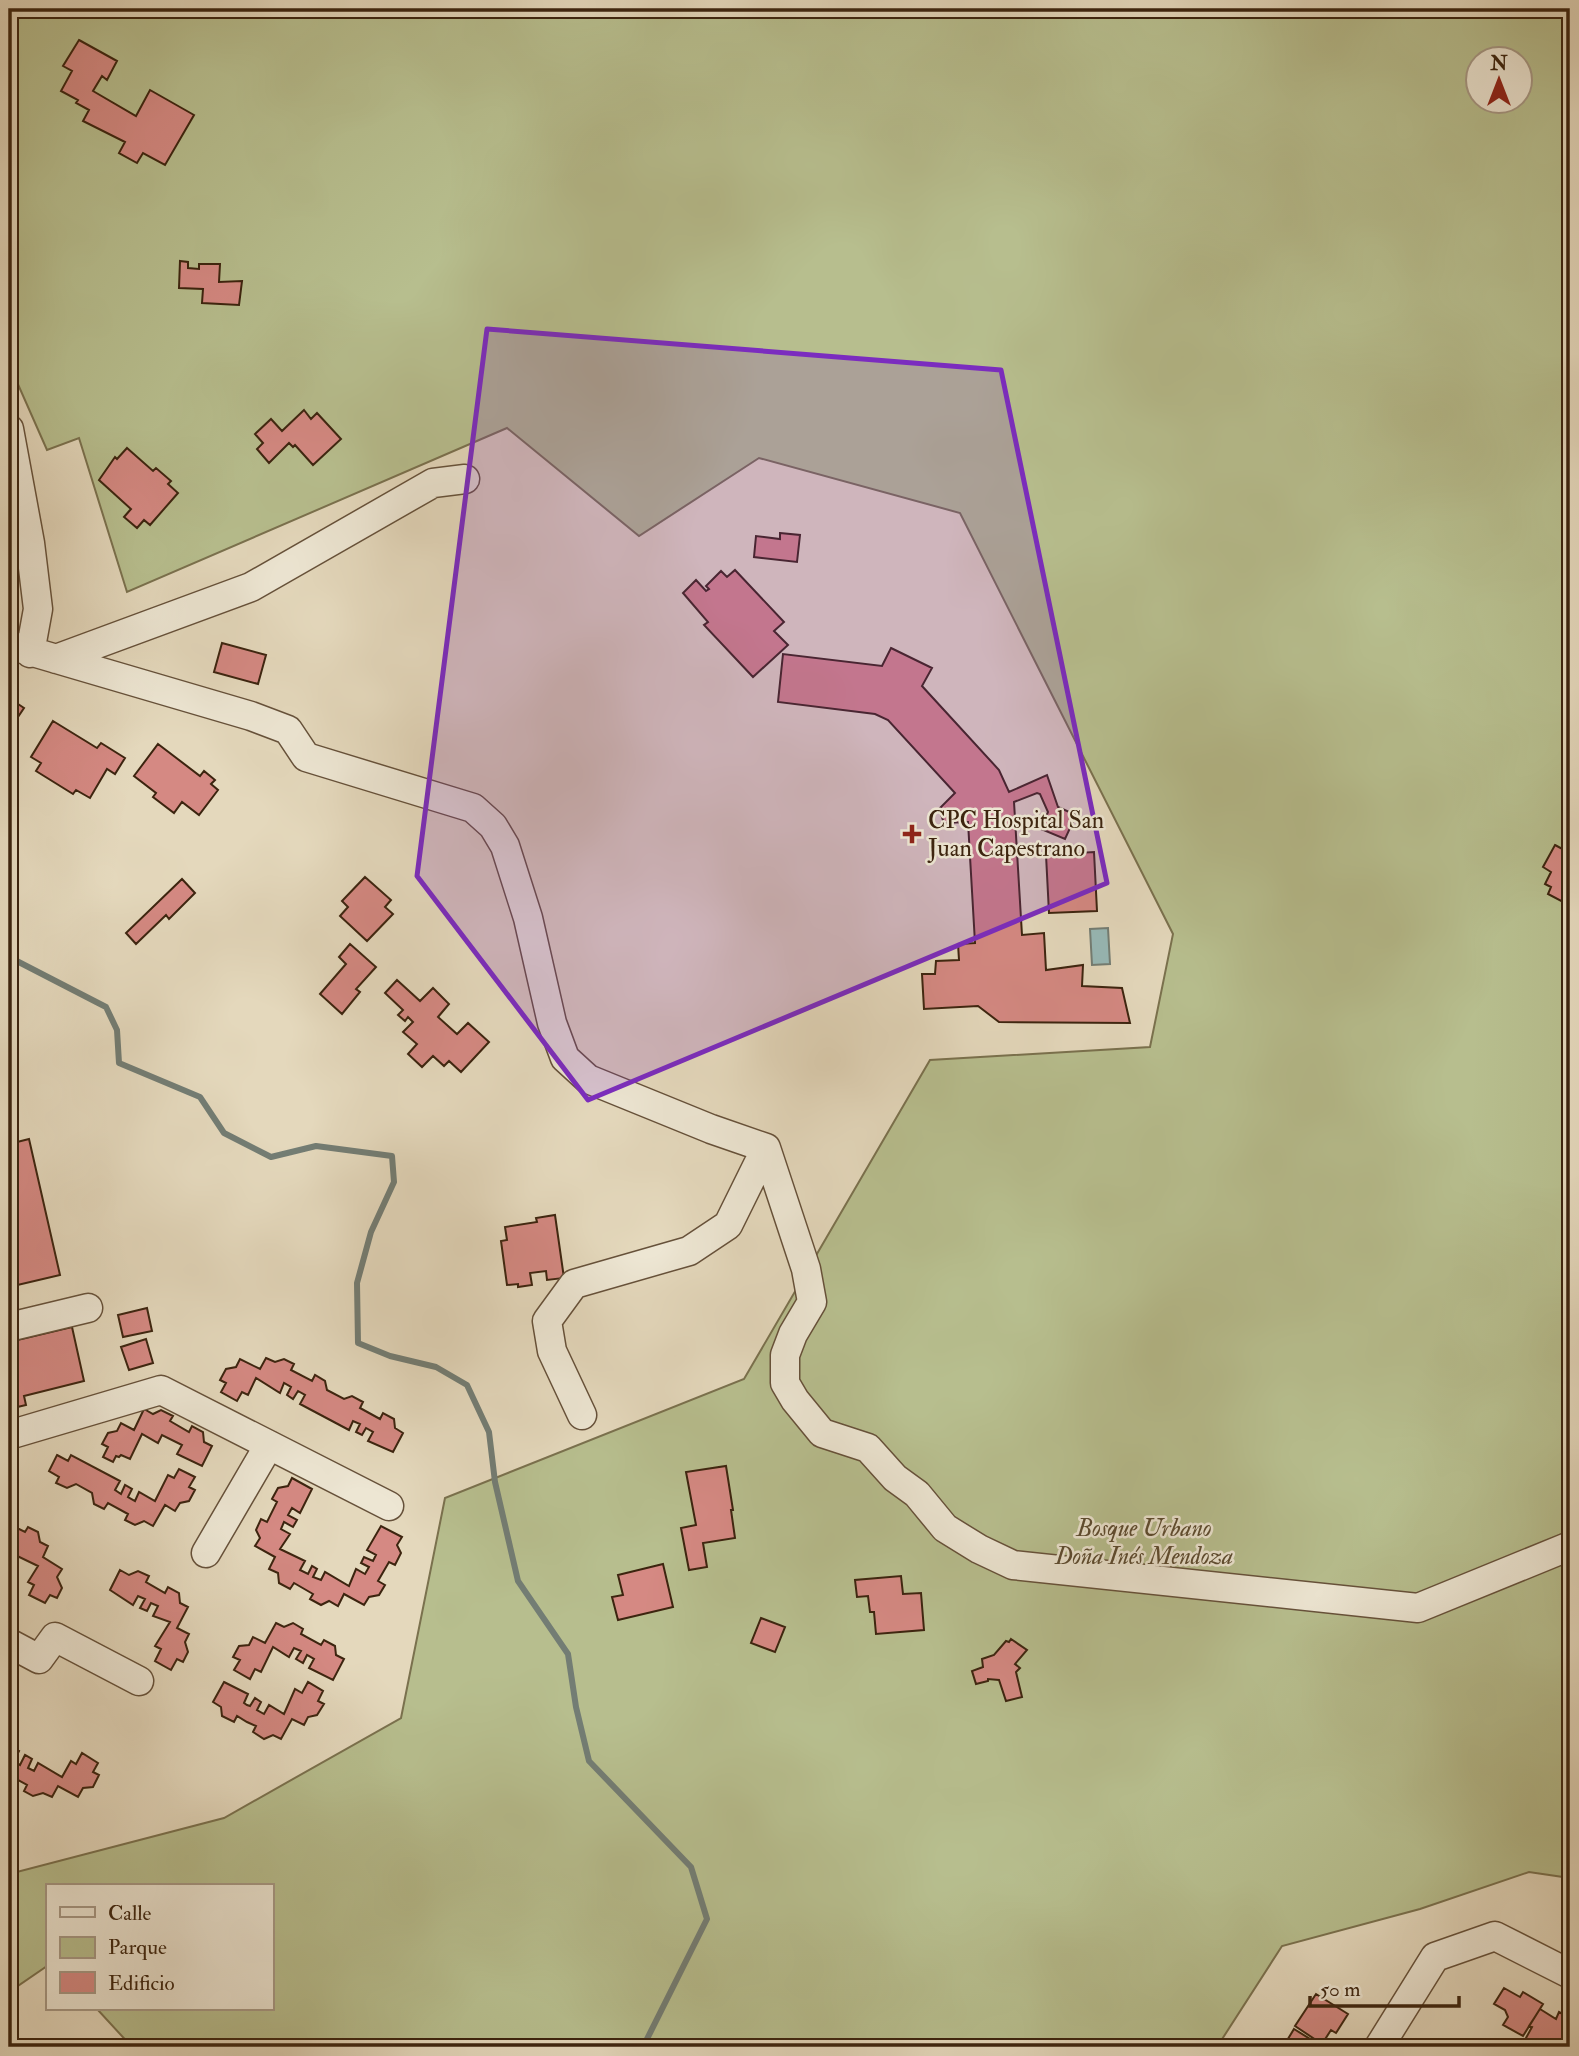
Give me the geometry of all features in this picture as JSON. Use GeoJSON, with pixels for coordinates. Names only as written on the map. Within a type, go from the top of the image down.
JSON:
{"type":"FeatureCollection","features":[{"type":"Feature","properties":{"kind":"street"},"geometry":{"type":"LineString","coordinates":[[9,429],[30,544],[37,609],[32,652]]}},
{"type":"Feature","properties":{"kind":"street"},"geometry":{"type":"LineString","coordinates":[[32,652],[251,587],[433,483],[465,479]]}},
{"type":"Feature","properties":{"kind":"street"},"geometry":{"type":"LineString","coordinates":[[32,652],[251,716],[288,730],[306,757],[473,808],[493,826],[505,846],[531,928],[552,1023],[565,1058],[588,1079],[711,1129],[766,1148]]}},
{"type":"Feature","properties":{"kind":"street"},"geometry":{"type":"LineString","coordinates":[[582,1415],[552,1351],[547,1321],[574,1284],[689,1251],[728,1225],[766,1148]]}},
{"type":"Feature","properties":{"kind":"street"},"geometry":{"type":"LineString","coordinates":[[766,1148],[806,1269],[812,1302],[793,1334],[785,1355],[785,1383],[822,1433],[868,1448],[895,1478],[917,1494],[945,1528],[979,1549],[1013,1565],[1418,1608],[1570,1546]]}},
{"type":"Feature","properties":{"kind":"street"},"geometry":{"type":"LineString","coordinates":[[9,1327],[88,1308]]}},
{"type":"Feature","properties":{"kind":"street"},"geometry":{"type":"LineString","coordinates":[[9,1435],[161,1390],[389,1506]]}},
{"type":"Feature","properties":{"kind":"street"},"geometry":{"type":"LineString","coordinates":[[205,1553],[269,1445]]}},
{"type":"Feature","properties":{"kind":"street"},"geometry":{"type":"LineString","coordinates":[[9,1643],[39,1659],[55,1637],[139,1681]]}},
{"type":"Feature","properties":{"kind":"street"},"geometry":{"type":"LineString","coordinates":[[1379,2047],[1435,1957],[1495,1936],[1570,1975]]}},
{"type":"Feature","properties":{"kind":"highlighted area"},"geometry":{"type":"Polygon","coordinates":[[[487,329],[1001,370],[1107,883],[588,1100],[417,876],[487,329]]]}},
{"type":"Feature","properties":{"kind":"green space","name":"Bosque Urbano Doña Inés Mendoza"},"geometry":{"type":"Polygon","coordinates":[[[9,9],[1570,9],[1570,1878],[1529,1872],[1420,1909],[1282,1946],[1217,2047],[132,2047],[98,2010],[273,2010],[273,1884],[46,1884],[46,1967],[9,1992],[9,1874],[224,1818],[401,1718],[445,1498],[744,1379],[930,1060],[1150,1047],[1173,934],[960,513],[759,458],[639,536],[507,428],[127,592],[79,438],[47,450],[9,364],[9,9]]]}},
{"type":"Feature","properties":{"kind":"water"},"geometry":{"type":"Polygon","coordinates":[[[1108,928],[1110,964],[1092,965],[1090,929],[1108,928]]]}},
{"type":"Feature","properties":{"kind":"building"},"geometry":{"type":"Polygon","coordinates":[[[79,40],[117,61],[107,80],[102,76],[93,91],[136,116],[150,90],[194,115],[165,165],[143,153],[137,163],[119,153],[125,142],[83,121],[89,110],[61,91],[72,71],[63,66],[79,40]]]}},
{"type":"Feature","properties":{"kind":"building"},"geometry":{"type":"Polygon","coordinates":[[[180,261],[188,262],[188,268],[199,269],[199,264],[220,264],[219,282],[242,281],[239,305],[202,303],[203,289],[179,288],[180,261]]]}},
{"type":"Feature","properties":{"kind":"building"},"geometry":{"type":"Polygon","coordinates":[[[304,410],[311,419],[317,413],[341,439],[313,465],[295,445],[293,447],[289,443],[269,463],[257,449],[263,443],[255,434],[271,419],[282,431],[304,410]]]}},
{"type":"Feature","properties":{"kind":"building"},"geometry":{"type":"Polygon","coordinates":[[[127,448],[153,471],[156,468],[171,481],[168,484],[178,493],[150,525],[144,520],[137,528],[124,517],[131,509],[99,480],[115,457],[117,459],[127,448]]]}},
{"type":"Feature","properties":{"kind":"building"},"geometry":{"type":"Polygon","coordinates":[[[780,533],[800,535],[797,562],[754,557],[756,536],[780,539],[780,533]]]}},
{"type":"Feature","properties":{"kind":"building"},"geometry":{"type":"Polygon","coordinates":[[[735,570],[784,622],[774,631],[788,645],[753,677],[704,625],[708,622],[683,593],[696,580],[706,591],[709,589],[706,586],[721,571],[727,577],[735,570]]]}},
{"type":"Feature","properties":{"kind":"building"},"geometry":{"type":"Polygon","coordinates":[[[222,643],[266,655],[258,684],[214,672],[222,643]]]}},
{"type":"Feature","properties":{"kind":"building","name":"CPC Hospital San Juan Capestrano"},"geometry":{"type":"Polygon","coordinates":[[[891,648],[932,668],[922,686],[999,770],[1009,792],[1047,775],[1058,807],[1076,815],[1065,839],[1041,829],[1048,812],[1040,794],[1014,802],[1022,935],[1044,933],[1046,970],[1083,965],[1082,986],[1122,988],[1130,1023],[999,1022],[978,1006],[924,1009],[922,974],[935,974],[936,961],[959,960],[958,944],[975,943],[968,822],[944,823],[939,809],[955,793],[888,720],[875,714],[778,702],[783,654],[882,666],[891,648]]]}},
{"type":"Feature","properties":{"kind":"building"},"geometry":{"type":"Polygon","coordinates":[[[9,698],[24,708],[9,727],[9,698]]]}},
{"type":"Feature","properties":{"kind":"building"},"geometry":{"type":"Polygon","coordinates":[[[53,721],[97,748],[101,743],[125,758],[115,774],[107,769],[90,798],[76,790],[73,794],[36,771],[41,763],[31,757],[53,721]]]}},
{"type":"Feature","properties":{"kind":"building"},"geometry":{"type":"Polygon","coordinates":[[[158,744],[200,776],[204,771],[215,780],[211,784],[218,790],[199,815],[182,802],[174,813],[153,797],[156,793],[134,776],[158,744]]]}},
{"type":"Feature","properties":{"kind":"building"},"geometry":{"type":"Polygon","coordinates":[[[1555,845],[1570,853],[1570,896],[1565,903],[1548,894],[1551,887],[1545,884],[1551,872],[1543,867],[1555,845]]]}},
{"type":"Feature","properties":{"kind":"building"},"geometry":{"type":"Polygon","coordinates":[[[1094,852],[1097,911],[1049,913],[1046,855],[1094,852]]]}},
{"type":"Feature","properties":{"kind":"building"},"geometry":{"type":"Polygon","coordinates":[[[365,877],[391,900],[385,907],[393,914],[367,941],[340,916],[348,907],[342,901],[365,877]]]}},
{"type":"Feature","properties":{"kind":"building"},"geometry":{"type":"Polygon","coordinates":[[[182,879],[195,893],[169,919],[166,915],[136,944],[126,933],[182,879]]]}},
{"type":"Feature","properties":{"kind":"building"},"geometry":{"type":"Polygon","coordinates":[[[350,944],[376,967],[356,989],[360,992],[342,1014],[320,994],[346,964],[339,957],[350,944]]]}},
{"type":"Feature","properties":{"kind":"building"},"geometry":{"type":"Polygon","coordinates":[[[397,980],[420,1001],[433,988],[449,1004],[438,1017],[457,1034],[468,1023],[489,1042],[461,1072],[449,1061],[444,1066],[433,1056],[422,1067],[408,1054],[417,1044],[403,1032],[413,1022],[408,1017],[405,1021],[398,1015],[403,1010],[385,993],[397,980]]]}},
{"type":"Feature","properties":{"kind":"building"},"geometry":{"type":"Polygon","coordinates":[[[29,1139],[60,1275],[9,1287],[9,1144],[29,1139]]]}},
{"type":"Feature","properties":{"kind":"building"},"geometry":{"type":"Polygon","coordinates":[[[555,1215],[564,1278],[547,1280],[546,1271],[530,1273],[532,1285],[507,1285],[501,1241],[507,1240],[505,1227],[537,1222],[536,1218],[555,1215]]]}},
{"type":"Feature","properties":{"kind":"building"},"geometry":{"type":"Polygon","coordinates":[[[147,1308],[152,1331],[123,1337],[118,1315],[147,1308]]]}},
{"type":"Feature","properties":{"kind":"building"},"geometry":{"type":"Polygon","coordinates":[[[72,1327],[84,1381],[24,1396],[26,1405],[9,1409],[9,1342],[72,1327]]]}},
{"type":"Feature","properties":{"kind":"building"},"geometry":{"type":"Polygon","coordinates":[[[146,1339],[153,1363],[129,1370],[121,1347],[146,1339]]]}},
{"type":"Feature","properties":{"kind":"building"},"geometry":{"type":"Polygon","coordinates":[[[266,1358],[275,1362],[284,1359],[294,1364],[291,1370],[312,1381],[315,1375],[325,1381],[327,1390],[344,1399],[352,1396],[363,1402],[360,1408],[380,1419],[383,1413],[394,1419],[395,1428],[403,1433],[393,1452],[368,1441],[373,1432],[366,1428],[362,1435],[356,1432],[360,1424],[353,1421],[349,1430],[300,1404],[305,1395],[298,1391],[293,1399],[287,1395],[291,1387],[284,1383],[280,1393],[256,1378],[248,1395],[242,1392],[237,1401],[221,1392],[226,1383],[220,1380],[226,1369],[236,1367],[240,1359],[260,1369],[266,1358]]]}},
{"type":"Feature","properties":{"kind":"building"},"geometry":{"type":"Polygon","coordinates":[[[144,1409],[153,1414],[161,1410],[173,1416],[170,1421],[189,1432],[192,1426],[203,1432],[204,1442],[212,1446],[202,1466],[177,1454],[182,1445],[162,1435],[158,1443],[142,1434],[130,1459],[121,1455],[116,1456],[113,1462],[103,1457],[108,1447],[102,1444],[108,1433],[117,1431],[121,1423],[134,1430],[144,1409]]]}},
{"type":"Feature","properties":{"kind":"building"},"geometry":{"type":"Polygon","coordinates":[[[57,1455],[68,1461],[71,1455],[120,1481],[115,1490],[121,1494],[125,1485],[132,1489],[128,1497],[135,1501],[139,1492],[155,1501],[168,1475],[174,1478],[179,1469],[195,1477],[189,1487],[195,1490],[189,1501],[180,1503],[175,1511],[165,1505],[153,1526],[144,1521],[135,1525],[125,1520],[128,1514],[108,1503],[104,1509],[94,1504],[92,1493],[76,1484],[67,1488],[56,1483],[59,1477],[49,1471],[57,1455]]]}},
{"type":"Feature","properties":{"kind":"building"},"geometry":{"type":"Polygon","coordinates":[[[726,1466],[735,1538],[703,1543],[707,1567],[689,1570],[681,1528],[696,1525],[686,1472],[726,1466]]]}},
{"type":"Feature","properties":{"kind":"building"},"geometry":{"type":"Polygon","coordinates":[[[292,1478],[312,1489],[300,1513],[292,1508],[288,1515],[297,1520],[293,1527],[284,1522],[281,1529],[290,1534],[280,1549],[305,1561],[300,1570],[308,1574],[312,1566],[317,1569],[313,1577],[321,1580],[325,1572],[349,1586],[356,1569],[365,1574],[369,1567],[361,1563],[364,1557],[373,1561],[376,1555],[367,1550],[381,1526],[402,1537],[397,1545],[401,1553],[395,1565],[389,1562],[378,1581],[385,1585],[379,1595],[369,1597],[364,1605],[344,1594],[338,1606],[329,1601],[321,1605],[310,1599],[313,1594],[294,1583],[290,1589],[279,1583],[278,1573],[269,1569],[275,1557],[255,1546],[260,1538],[256,1530],[261,1519],[267,1522],[277,1502],[272,1499],[278,1488],[288,1486],[292,1478]]]}},
{"type":"Feature","properties":{"kind":"building"},"geometry":{"type":"Polygon","coordinates":[[[9,1524],[25,1532],[28,1527],[38,1532],[40,1542],[48,1546],[43,1557],[62,1569],[57,1577],[62,1588],[57,1598],[50,1595],[45,1603],[29,1595],[34,1585],[28,1582],[38,1566],[13,1554],[17,1545],[11,1542],[9,1546],[9,1524]]]}},
{"type":"Feature","properties":{"kind":"building"},"geometry":{"type":"Polygon","coordinates":[[[663,1564],[673,1607],[618,1620],[612,1597],[623,1595],[618,1575],[663,1564]]]}},
{"type":"Feature","properties":{"kind":"building"},"geometry":{"type":"Polygon","coordinates":[[[120,1570],[129,1575],[138,1571],[149,1576],[146,1582],[165,1593],[168,1587],[179,1593],[180,1603],[188,1607],[177,1628],[189,1634],[185,1642],[188,1652],[183,1662],[177,1659],[171,1670],[155,1661],[161,1649],[155,1646],[170,1622],[153,1616],[158,1606],[151,1603],[147,1611],[140,1608],[145,1599],[138,1596],[133,1605],[110,1590],[120,1570]]]}},
{"type":"Feature","properties":{"kind":"building"},"geometry":{"type":"Polygon","coordinates":[[[901,1576],[903,1594],[921,1593],[924,1630],[876,1634],[874,1612],[870,1612],[868,1596],[857,1597],[855,1580],[901,1576]]]}},
{"type":"Feature","properties":{"kind":"building"},"geometry":{"type":"Polygon","coordinates":[[[761,1618],[785,1627],[775,1652],[751,1643],[761,1618]]]}},
{"type":"Feature","properties":{"kind":"building"},"geometry":{"type":"Polygon","coordinates":[[[276,1623],[284,1627],[293,1623],[303,1629],[301,1634],[321,1645],[324,1640],[335,1646],[336,1655],[344,1659],[333,1680],[309,1668],[314,1659],[307,1655],[303,1663],[296,1659],[301,1651],[294,1648],[289,1657],[273,1647],[261,1672],[255,1669],[250,1679],[234,1670],[240,1660],[233,1657],[239,1646],[249,1645],[253,1637],[265,1643],[276,1623]]]}},
{"type":"Feature","properties":{"kind":"building"},"geometry":{"type":"Polygon","coordinates":[[[1011,1639],[1027,1650],[1015,1664],[1020,1668],[1016,1672],[1022,1697],[1006,1701],[999,1680],[988,1679],[976,1684],[972,1671],[983,1667],[982,1659],[994,1655],[1011,1639]]]}},
{"type":"Feature","properties":{"kind":"building"},"geometry":{"type":"Polygon","coordinates":[[[224,1682],[248,1694],[244,1703],[247,1705],[250,1706],[255,1698],[261,1702],[257,1710],[264,1714],[269,1705],[284,1714],[295,1689],[302,1693],[308,1682],[323,1691],[318,1701],[324,1704],[317,1715],[308,1717],[304,1725],[292,1719],[281,1739],[273,1735],[264,1739],[253,1732],[256,1726],[237,1716],[234,1722],[222,1716],[221,1707],[213,1702],[224,1682]]]}},
{"type":"Feature","properties":{"kind":"building"},"geometry":{"type":"Polygon","coordinates":[[[10,1747],[19,1751],[14,1761],[20,1765],[25,1755],[32,1759],[28,1768],[34,1771],[38,1763],[62,1777],[71,1761],[76,1764],[82,1753],[98,1763],[93,1772],[99,1775],[93,1787],[83,1788],[78,1797],[58,1786],[52,1797],[43,1793],[33,1796],[24,1791],[27,1785],[9,1775],[10,1747]]]}},
{"type":"Feature","properties":{"kind":"building"},"geometry":{"type":"Polygon","coordinates":[[[1504,1988],[1520,1997],[1523,1992],[1543,2004],[1523,2036],[1503,2025],[1508,2017],[1505,2010],[1494,2004],[1504,1988]]]}},
{"type":"Feature","properties":{"kind":"building"},"geometry":{"type":"Polygon","coordinates":[[[1316,1994],[1348,2014],[1336,2033],[1331,2030],[1322,2044],[1295,2026],[1316,1994]]]}},
{"type":"Feature","properties":{"kind":"building"},"geometry":{"type":"Polygon","coordinates":[[[1540,2009],[1556,2019],[1559,2012],[1570,2018],[1570,2039],[1565,2047],[1539,2047],[1526,2038],[1532,2027],[1529,2026],[1540,2009]]]}},
{"type":"Feature","properties":{"kind":"building"},"geometry":{"type":"Polygon","coordinates":[[[1294,2029],[1323,2047],[1283,2047],[1294,2029]]]}},
{"type":"Feature","properties":{"kind":"waterway"},"geometry":{"type":"LineString","coordinates":[[9,957],[106,1007],[117,1030],[119,1063],[200,1097],[224,1133],[271,1157],[316,1146],[392,1156],[394,1182],[371,1232],[357,1283],[358,1343],[390,1356],[436,1367],[467,1385],[489,1432],[495,1482],[518,1581],[568,1654],[576,1707],[589,1761],[691,1867],[707,1919],[643,2047]]}},
{"type":"Feature","properties":{"kind":"place","name":"CPC Hospital San Juan Capestrano"},"geometry":{"type":"Point","coordinates":[912,834]}}]}
